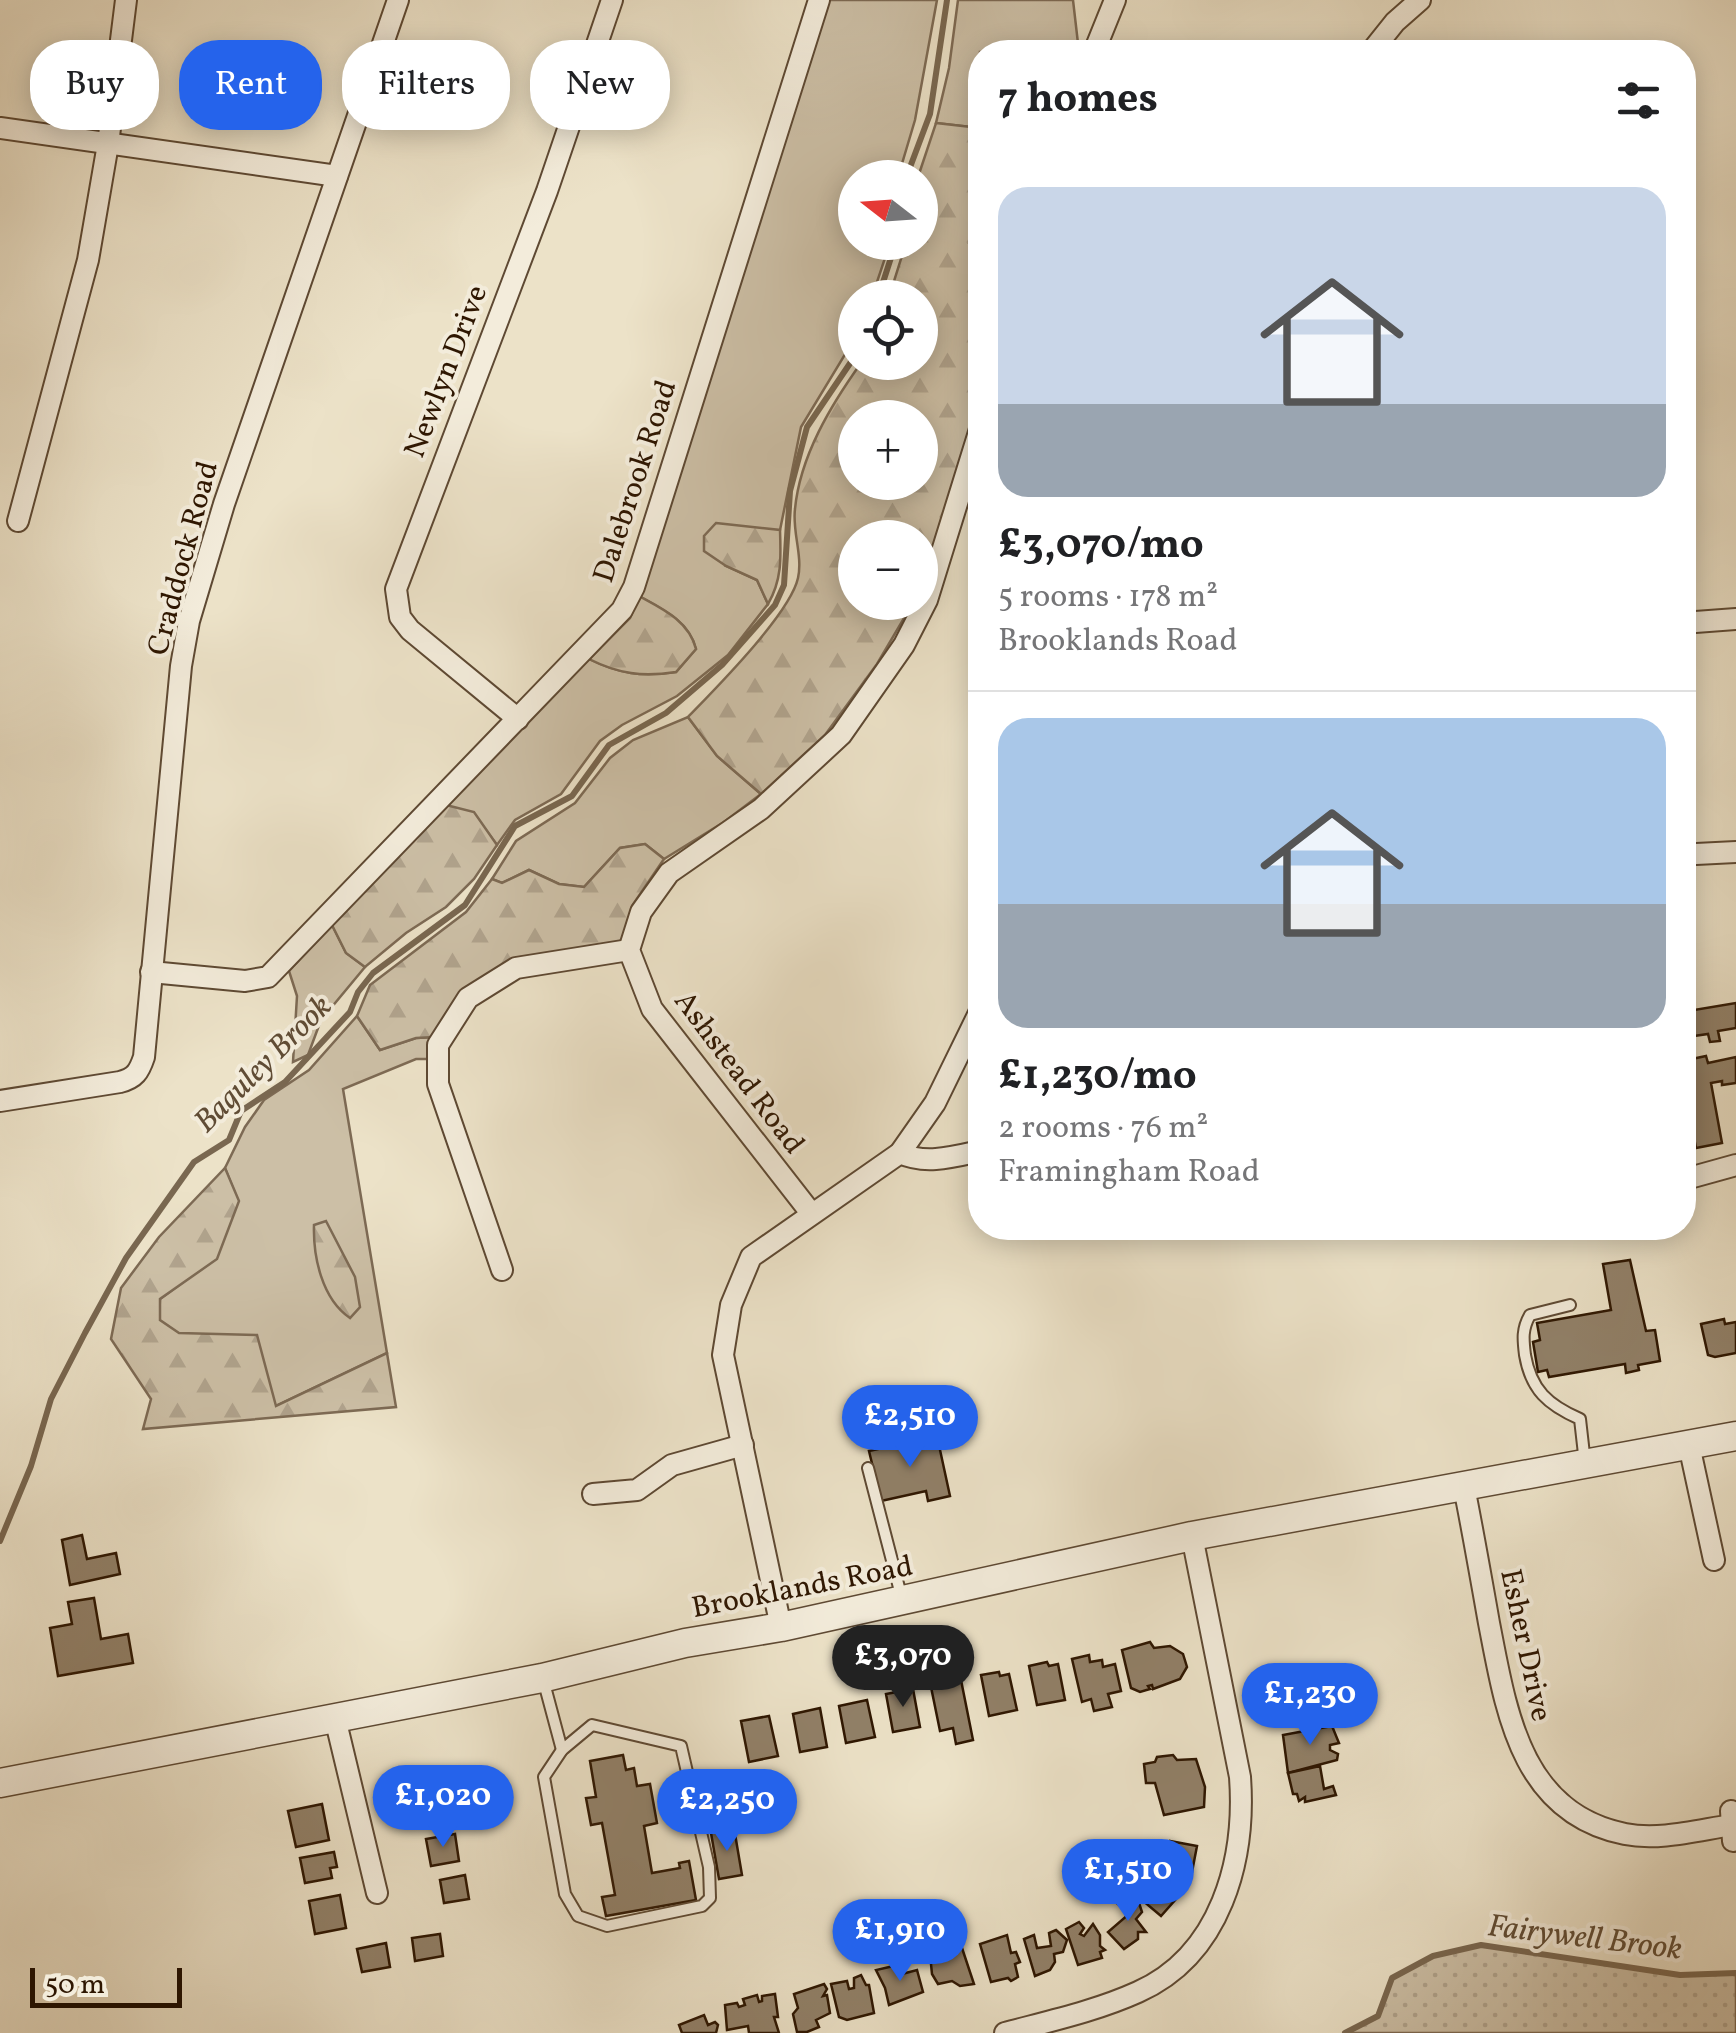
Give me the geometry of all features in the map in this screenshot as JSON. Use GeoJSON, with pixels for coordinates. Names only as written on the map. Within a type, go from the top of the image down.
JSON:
{"type":"FeatureCollection","features":[{"type":"Feature","properties":{"kind":"street"},"geometry":{"type":"LineString","coordinates":[[18,521],[88,260],[108,144],[126,0]]}},
{"type":"Feature","properties":{"kind":"street","name":"Craddock Road"},"geometry":{"type":"LineString","coordinates":[[0,1101],[131,1079],[140,1070],[181,666],[189,621],[224,504],[398,0]]}},
{"type":"Feature","properties":{"kind":"street","name":"Newlyn Drive"},"geometry":{"type":"LineString","coordinates":[[518,719],[410,630],[400,617],[396,589],[547,190],[612,0]]}},
{"type":"Feature","properties":{"kind":"street","name":"Dalebrook Road"},"geometry":{"type":"LineString","coordinates":[[151,972],[245,981],[268,977],[622,610],[634,587],[819,0]]}},
{"type":"Feature","properties":{"kind":"street"},"geometry":{"type":"LineString","coordinates":[[1099,40],[1115,0]]}},
{"type":"Feature","properties":{"kind":"street"},"geometry":{"type":"LineString","coordinates":[[1381,40],[1420,0]]}},
{"type":"Feature","properties":{"kind":"street"},"geometry":{"type":"LineString","coordinates":[[0,128],[337,176]]}},
{"type":"Feature","properties":{"kind":"street"},"geometry":{"type":"LineString","coordinates":[[502,1270],[438,1084],[438,1045],[468,998],[516,968],[628,950],[641,912],[670,873],[761,809],[841,735],[904,645],[927,600],[968,468]]}},
{"type":"Feature","properties":{"kind":"street"},"geometry":{"type":"LineString","coordinates":[[1696,622],[1736,619]]}},
{"type":"Feature","properties":{"kind":"street"},"geometry":{"type":"LineString","coordinates":[[1696,854],[1736,852]]}},
{"type":"Feature","properties":{"kind":"street","name":"Ashstead Road"},"geometry":{"type":"LineString","coordinates":[[628,950],[652,1010],[811,1214]]}},
{"type":"Feature","properties":{"kind":"street"},"geometry":{"type":"LineString","coordinates":[[781,1627],[724,1356],[731,1305],[752,1257],[900,1153],[935,1103],[968,1036]]}},
{"type":"Feature","properties":{"kind":"street"},"geometry":{"type":"LineString","coordinates":[[900,1153],[914,1160],[968,1153]]}},
{"type":"Feature","properties":{"kind":"street"},"geometry":{"type":"LineString","coordinates":[[1696,1176],[1736,1165]]}},
{"type":"Feature","properties":{"kind":"street","name":"Brooklands Road"},"geometry":{"type":"LineString","coordinates":[[0,1783],[542,1678],[685,1643],[781,1627],[1192,1536],[1736,1436]]}},
{"type":"Feature","properties":{"kind":"street"},"geometry":{"type":"LineString","coordinates":[[1689,1444],[1714,1560]]}},
{"type":"Feature","properties":{"kind":"street"},"geometry":{"type":"LineString","coordinates":[[593,1494],[637,1490],[672,1465],[743,1445]]}},
{"type":"Feature","properties":{"kind":"street","name":"Esher Drive"},"geometry":{"type":"LineString","coordinates":[[1464,1487],[1504,1700],[1514,1736],[1538,1776],[1562,1803],[1629,1835],[1664,1835],[1732,1826]]}},
{"type":"Feature","properties":{"kind":"street"},"geometry":{"type":"LineString","coordinates":[[1006,2033],[1088,2011],[1141,1991],[1171,1971],[1222,1907],[1238,1860],[1241,1796],[1192,1536]]}},
{"type":"Feature","properties":{"kind":"street"},"geometry":{"type":"LineString","coordinates":[[335,1718],[378,1893]]}},
{"type":"Feature","properties":{"kind":"lane"},"geometry":{"type":"LineString","coordinates":[[1570,1304],[1530,1315],[1522,1338],[1534,1386],[1554,1408],[1580,1419],[1585,1464]]}},
{"type":"Feature","properties":{"kind":"lane"},"geometry":{"type":"LineString","coordinates":[[868,1468],[903,1600]]}},
{"type":"Feature","properties":{"kind":"lane"},"geometry":{"type":"LineString","coordinates":[[542,1678],[562,1750],[544,1777],[565,1894],[578,1916],[607,1926],[702,1906],[710,1898],[709,1866],[681,1746],[592,1725],[562,1750]]}},
{"type":"Feature","properties":{"kind":"green space"},"geometry":{"type":"Polygon","coordinates":[[[826,0],[937,0],[915,120],[903,160],[838,160],[838,260],[884,260],[878,280],[838,280],[838,366],[801,427],[780,530],[766,531],[726,566],[757,580],[768,604],[728,655],[677,696],[600,741],[561,794],[515,820],[497,845],[488,833],[446,805],[589,659],[641,674],[676,672],[696,649],[681,624],[639,596],[826,0]]]}},
{"type":"Feature","properties":{"kind":"green space"},"geometry":{"type":"Polygon","coordinates":[[[958,0],[1073,0],[1078,40],[968,40],[968,127],[936,123],[949,68],[958,0]]]}},
{"type":"Feature","properties":{"kind":"green space"},"geometry":{"type":"Polygon","coordinates":[[[936,123],[968,127],[968,437],[944,518],[938,535],[938,520],[838,520],[838,620],[903,620],[877,664],[825,735],[761,794],[717,756],[688,717],[750,650],[792,593],[799,570],[794,517],[803,470],[828,414],[849,380],[938,380],[938,280],[894,280],[901,260],[938,260],[938,160],[924,160],[936,123]]]}},
{"type":"Feature","properties":{"kind":"green space"},"geometry":{"type":"Polygon","coordinates":[[[716,523],[780,530],[778,577],[768,604],[757,580],[704,551],[704,536],[716,523]]]}},
{"type":"Feature","properties":{"kind":"green space"},"geometry":{"type":"Polygon","coordinates":[[[639,596],[674,617],[693,639],[696,649],[676,672],[631,673],[589,659],[630,618],[639,596]]]}},
{"type":"Feature","properties":{"kind":"green space"},"geometry":{"type":"Polygon","coordinates":[[[688,717],[717,756],[761,794],[664,859],[645,844],[620,848],[584,887],[559,884],[529,870],[502,883],[492,879],[516,841],[575,803],[610,758],[633,740],[688,717]]]}},
{"type":"Feature","properties":{"kind":"green space"},"geometry":{"type":"Polygon","coordinates":[[[446,805],[474,812],[497,845],[474,879],[446,907],[365,967],[346,953],[332,925],[446,805]]]}},
{"type":"Feature","properties":{"kind":"green space"},"geometry":{"type":"Polygon","coordinates":[[[645,844],[664,859],[632,906],[623,944],[477,982],[446,1014],[435,1037],[416,1038],[380,1050],[357,1016],[370,985],[466,912],[492,879],[502,883],[529,870],[559,884],[584,887],[620,848],[645,844]]]}},
{"type":"Feature","properties":{"kind":"green space"},"geometry":{"type":"Polygon","coordinates":[[[332,925],[346,953],[365,967],[321,1020],[308,1055],[293,1062],[297,996],[289,971],[332,925]]]}},
{"type":"Feature","properties":{"kind":"green space"},"geometry":{"type":"Polygon","coordinates":[[[357,1016],[380,1050],[416,1038],[435,1037],[432,1059],[416,1059],[343,1089],[387,1353],[276,1406],[159,1320],[160,1299],[183,1282],[238,1201],[225,1168],[245,1127],[264,1100],[309,1070],[357,1016]]]}},
{"type":"Feature","properties":{"kind":"green space"},"geometry":{"type":"Polygon","coordinates":[[[225,1168],[239,1201],[217,1259],[160,1299],[160,1320],[179,1333],[257,1335],[276,1406],[387,1353],[396,1407],[143,1429],[151,1399],[111,1339],[121,1288],[159,1237],[225,1168]]]}},
{"type":"Feature","properties":{"kind":"green space"},"geometry":{"type":"Polygon","coordinates":[[[326,1221],[355,1277],[360,1307],[350,1318],[332,1300],[318,1263],[314,1225],[326,1221]]]}},
{"type":"Feature","properties":{"kind":"green space"},"geometry":{"type":"Polygon","coordinates":[[[1481,1945],[1680,1975],[1736,1973],[1736,2033],[1345,2033],[1378,2016],[1392,1978],[1433,1956],[1481,1945]]]}},
{"type":"Feature","properties":{"kind":"building"},"geometry":{"type":"Polygon","coordinates":[[[1736,1003],[1736,1028],[1718,1031],[1720,1041],[1710,1042],[1708,1034],[1696,1036],[1696,1010],[1736,1003]]]}},
{"type":"Feature","properties":{"kind":"building"},"geometry":{"type":"Polygon","coordinates":[[[1706,1056],[1708,1063],[1736,1057],[1736,1083],[1711,1083],[1722,1143],[1696,1148],[1696,1058],[1706,1056]]]}},
{"type":"Feature","properties":{"kind":"building"},"geometry":{"type":"Polygon","coordinates":[[[1630,1260],[1646,1331],[1655,1330],[1660,1361],[1638,1365],[1639,1370],[1626,1373],[1625,1364],[1549,1377],[1547,1370],[1538,1372],[1533,1342],[1540,1340],[1537,1323],[1611,1310],[1603,1264],[1630,1260]]]}},
{"type":"Feature","properties":{"kind":"building"},"geometry":{"type":"Polygon","coordinates":[[[1724,1319],[1725,1324],[1736,1322],[1736,1353],[1708,1355],[1701,1324],[1724,1319]]]}},
{"type":"Feature","properties":{"kind":"building"},"geometry":{"type":"Polygon","coordinates":[[[937,1436],[950,1496],[928,1501],[926,1491],[881,1501],[869,1451],[937,1436]]]}},
{"type":"Feature","properties":{"kind":"building"},"geometry":{"type":"Polygon","coordinates":[[[82,1535],[87,1559],[116,1553],[120,1574],[70,1585],[62,1540],[82,1535]]]}},
{"type":"Feature","properties":{"kind":"building"},"geometry":{"type":"Polygon","coordinates":[[[94,1598],[101,1639],[128,1634],[133,1663],[58,1676],[50,1628],[72,1624],[68,1602],[94,1598]]]}},
{"type":"Feature","properties":{"kind":"building"},"geometry":{"type":"Polygon","coordinates":[[[1150,1642],[1154,1648],[1170,1646],[1183,1654],[1187,1667],[1180,1679],[1153,1689],[1148,1686],[1150,1689],[1140,1692],[1131,1688],[1122,1650],[1150,1642]]]}},
{"type":"Feature","properties":{"kind":"building"},"geometry":{"type":"Polygon","coordinates":[[[1089,1655],[1090,1662],[1102,1660],[1103,1667],[1115,1664],[1121,1691],[1108,1694],[1112,1707],[1094,1711],[1091,1699],[1082,1702],[1072,1659],[1089,1655]]]}},
{"type":"Feature","properties":{"kind":"building"},"geometry":{"type":"Polygon","coordinates":[[[1047,1662],[1049,1666],[1058,1664],[1065,1700],[1037,1705],[1029,1666],[1047,1662]]]}},
{"type":"Feature","properties":{"kind":"building"},"geometry":{"type":"Polygon","coordinates":[[[999,1672],[1000,1676],[1009,1674],[1017,1710],[989,1716],[981,1675],[999,1672]]]}},
{"type":"Feature","properties":{"kind":"building"},"geometry":{"type":"Polygon","coordinates":[[[961,1680],[973,1740],[956,1744],[953,1728],[940,1731],[931,1687],[961,1680]]]}},
{"type":"Feature","properties":{"kind":"building"},"geometry":{"type":"Polygon","coordinates":[[[913,1689],[920,1727],[893,1732],[886,1694],[913,1689]]]}},
{"type":"Feature","properties":{"kind":"building"},"geometry":{"type":"Polygon","coordinates":[[[867,1700],[875,1737],[846,1743],[839,1706],[867,1700]]]}},
{"type":"Feature","properties":{"kind":"building"},"geometry":{"type":"Polygon","coordinates":[[[820,1708],[827,1747],[800,1752],[793,1714],[820,1708]]]}},
{"type":"Feature","properties":{"kind":"building"},"geometry":{"type":"Polygon","coordinates":[[[769,1716],[778,1756],[749,1762],[741,1721],[769,1716]]]}},
{"type":"Feature","properties":{"kind":"building"},"geometry":{"type":"Polygon","coordinates":[[[1332,1726],[1339,1743],[1330,1745],[1330,1750],[1338,1754],[1337,1760],[1288,1773],[1283,1735],[1332,1726]]]}},
{"type":"Feature","properties":{"kind":"building"},"geometry":{"type":"Polygon","coordinates":[[[623,1755],[626,1770],[634,1768],[637,1786],[650,1784],[657,1823],[644,1826],[652,1873],[680,1868],[679,1863],[689,1861],[696,1900],[606,1916],[602,1897],[615,1895],[602,1823],[591,1825],[586,1798],[596,1797],[590,1761],[623,1755]]]}},
{"type":"Feature","properties":{"kind":"building"},"geometry":{"type":"Polygon","coordinates":[[[1173,1755],[1177,1760],[1196,1759],[1205,1787],[1204,1807],[1164,1815],[1155,1783],[1146,1783],[1144,1764],[1173,1755]]]}},
{"type":"Feature","properties":{"kind":"building"},"geometry":{"type":"Polygon","coordinates":[[[1320,1766],[1324,1789],[1333,1786],[1336,1795],[1299,1801],[1297,1794],[1293,1794],[1288,1773],[1320,1766]]]}},
{"type":"Feature","properties":{"kind":"building"},"geometry":{"type":"Polygon","coordinates":[[[445,1783],[450,1807],[421,1814],[416,1789],[445,1783]]]}},
{"type":"Feature","properties":{"kind":"building"},"geometry":{"type":"Polygon","coordinates":[[[322,1804],[329,1840],[296,1847],[288,1811],[322,1804]]]}},
{"type":"Feature","properties":{"kind":"building"},"geometry":{"type":"Polygon","coordinates":[[[734,1828],[742,1875],[719,1879],[711,1833],[734,1828]]]}},
{"type":"Feature","properties":{"kind":"building"},"geometry":{"type":"Polygon","coordinates":[[[455,1834],[459,1861],[431,1866],[426,1839],[455,1834]]]}},
{"type":"Feature","properties":{"kind":"building"},"geometry":{"type":"Polygon","coordinates":[[[1170,1841],[1197,1846],[1192,1872],[1163,1867],[1170,1841]]]}},
{"type":"Feature","properties":{"kind":"building"},"geometry":{"type":"Polygon","coordinates":[[[334,1852],[337,1867],[330,1868],[332,1878],[305,1883],[300,1858],[334,1852]]]}},
{"type":"Feature","properties":{"kind":"building"},"geometry":{"type":"Polygon","coordinates":[[[1155,1874],[1170,1895],[1176,1892],[1176,1899],[1161,1916],[1136,1895],[1155,1874]]]}},
{"type":"Feature","properties":{"kind":"building"},"geometry":{"type":"Polygon","coordinates":[[[465,1875],[469,1899],[444,1903],[440,1880],[465,1875]]]}},
{"type":"Feature","properties":{"kind":"building"},"geometry":{"type":"Polygon","coordinates":[[[340,1895],[346,1928],[315,1934],[309,1901],[340,1895]]]}},
{"type":"Feature","properties":{"kind":"building"},"geometry":{"type":"Polygon","coordinates":[[[1127,1897],[1139,1903],[1142,1912],[1136,1919],[1146,1932],[1138,1932],[1138,1939],[1124,1949],[1108,1932],[1129,1914],[1118,1904],[1127,1897]]]}},
{"type":"Feature","properties":{"kind":"building"},"geometry":{"type":"Polygon","coordinates":[[[1079,1922],[1084,1928],[1080,1934],[1084,1936],[1093,1924],[1105,1950],[1100,1952],[1102,1958],[1078,1965],[1066,1929],[1079,1922]]]}},
{"type":"Feature","properties":{"kind":"building"},"geometry":{"type":"Polygon","coordinates":[[[1056,1930],[1067,1940],[1063,1952],[1054,1954],[1050,1970],[1035,1976],[1024,1939],[1034,1935],[1037,1948],[1051,1946],[1049,1933],[1056,1930]]]}},
{"type":"Feature","properties":{"kind":"building"},"geometry":{"type":"Polygon","coordinates":[[[440,1934],[443,1956],[415,1961],[412,1938],[440,1934]]]}},
{"type":"Feature","properties":{"kind":"building"},"geometry":{"type":"Polygon","coordinates":[[[1007,1935],[1011,1953],[1016,1952],[1020,1962],[1015,1964],[1018,1977],[991,1982],[980,1944],[1007,1935]]]}},
{"type":"Feature","properties":{"kind":"building"},"geometry":{"type":"Polygon","coordinates":[[[386,1943],[390,1967],[362,1972],[357,1949],[386,1943]]]}},
{"type":"Feature","properties":{"kind":"building"},"geometry":{"type":"Polygon","coordinates":[[[961,1945],[974,1984],[938,1984],[932,1974],[930,1954],[961,1945]]]}},
{"type":"Feature","properties":{"kind":"building"},"geometry":{"type":"Polygon","coordinates":[[[898,1965],[902,1974],[917,1970],[923,1992],[889,2005],[876,1970],[898,1965]]]}},
{"type":"Feature","properties":{"kind":"building"},"geometry":{"type":"Polygon","coordinates":[[[861,1975],[869,1985],[874,2013],[847,2020],[839,2017],[831,1984],[847,1981],[849,1989],[854,1988],[854,1978],[861,1975]]]}},
{"type":"Feature","properties":{"kind":"building"},"geometry":{"type":"Polygon","coordinates":[[[824,1984],[827,1989],[823,1996],[827,1995],[830,2013],[816,2020],[819,2027],[797,2032],[794,1994],[824,1984]]]}},
{"type":"Feature","properties":{"kind":"building"},"geometry":{"type":"Polygon","coordinates":[[[775,1994],[778,2017],[774,2017],[779,2033],[749,2033],[748,2026],[727,2030],[725,2005],[737,2003],[739,2007],[745,2005],[743,1999],[757,1995],[759,2002],[762,1996],[775,1994]]]}},
{"type":"Feature","properties":{"kind":"building"},"geometry":{"type":"Polygon","coordinates":[[[704,2015],[708,2025],[718,2025],[716,2033],[682,2033],[679,2025],[704,2015]]]}},
{"type":"Feature","properties":{"kind":"waterway","name":"Baguley Brook"},"geometry":{"type":"LineString","coordinates":[[913,160],[930,114],[947,0]]}},
{"type":"Feature","properties":{"kind":"waterway","name":"Baguley Brook"},"geometry":{"type":"LineString","coordinates":[[884,280],[890,260]]}},
{"type":"Feature","properties":{"kind":"waterway","name":"Baguley Brook"},"geometry":{"type":"LineString","coordinates":[[0,1541],[31,1466],[51,1399],[126,1258],[194,1162],[229,1140],[241,1111],[285,1082],[350,1012],[358,992],[373,973],[465,905],[515,826],[572,796],[609,745],[666,713],[722,665],[775,605],[784,585],[790,491],[807,427],[839,380]]}},
{"type":"Feature","properties":{"kind":"waterway","name":"Fairywell Brook"},"geometry":{"type":"LineString","coordinates":[[1345,2033],[1378,2016],[1392,1978],[1433,1956],[1481,1945],[1680,1975],[1736,1973]]}}]}
